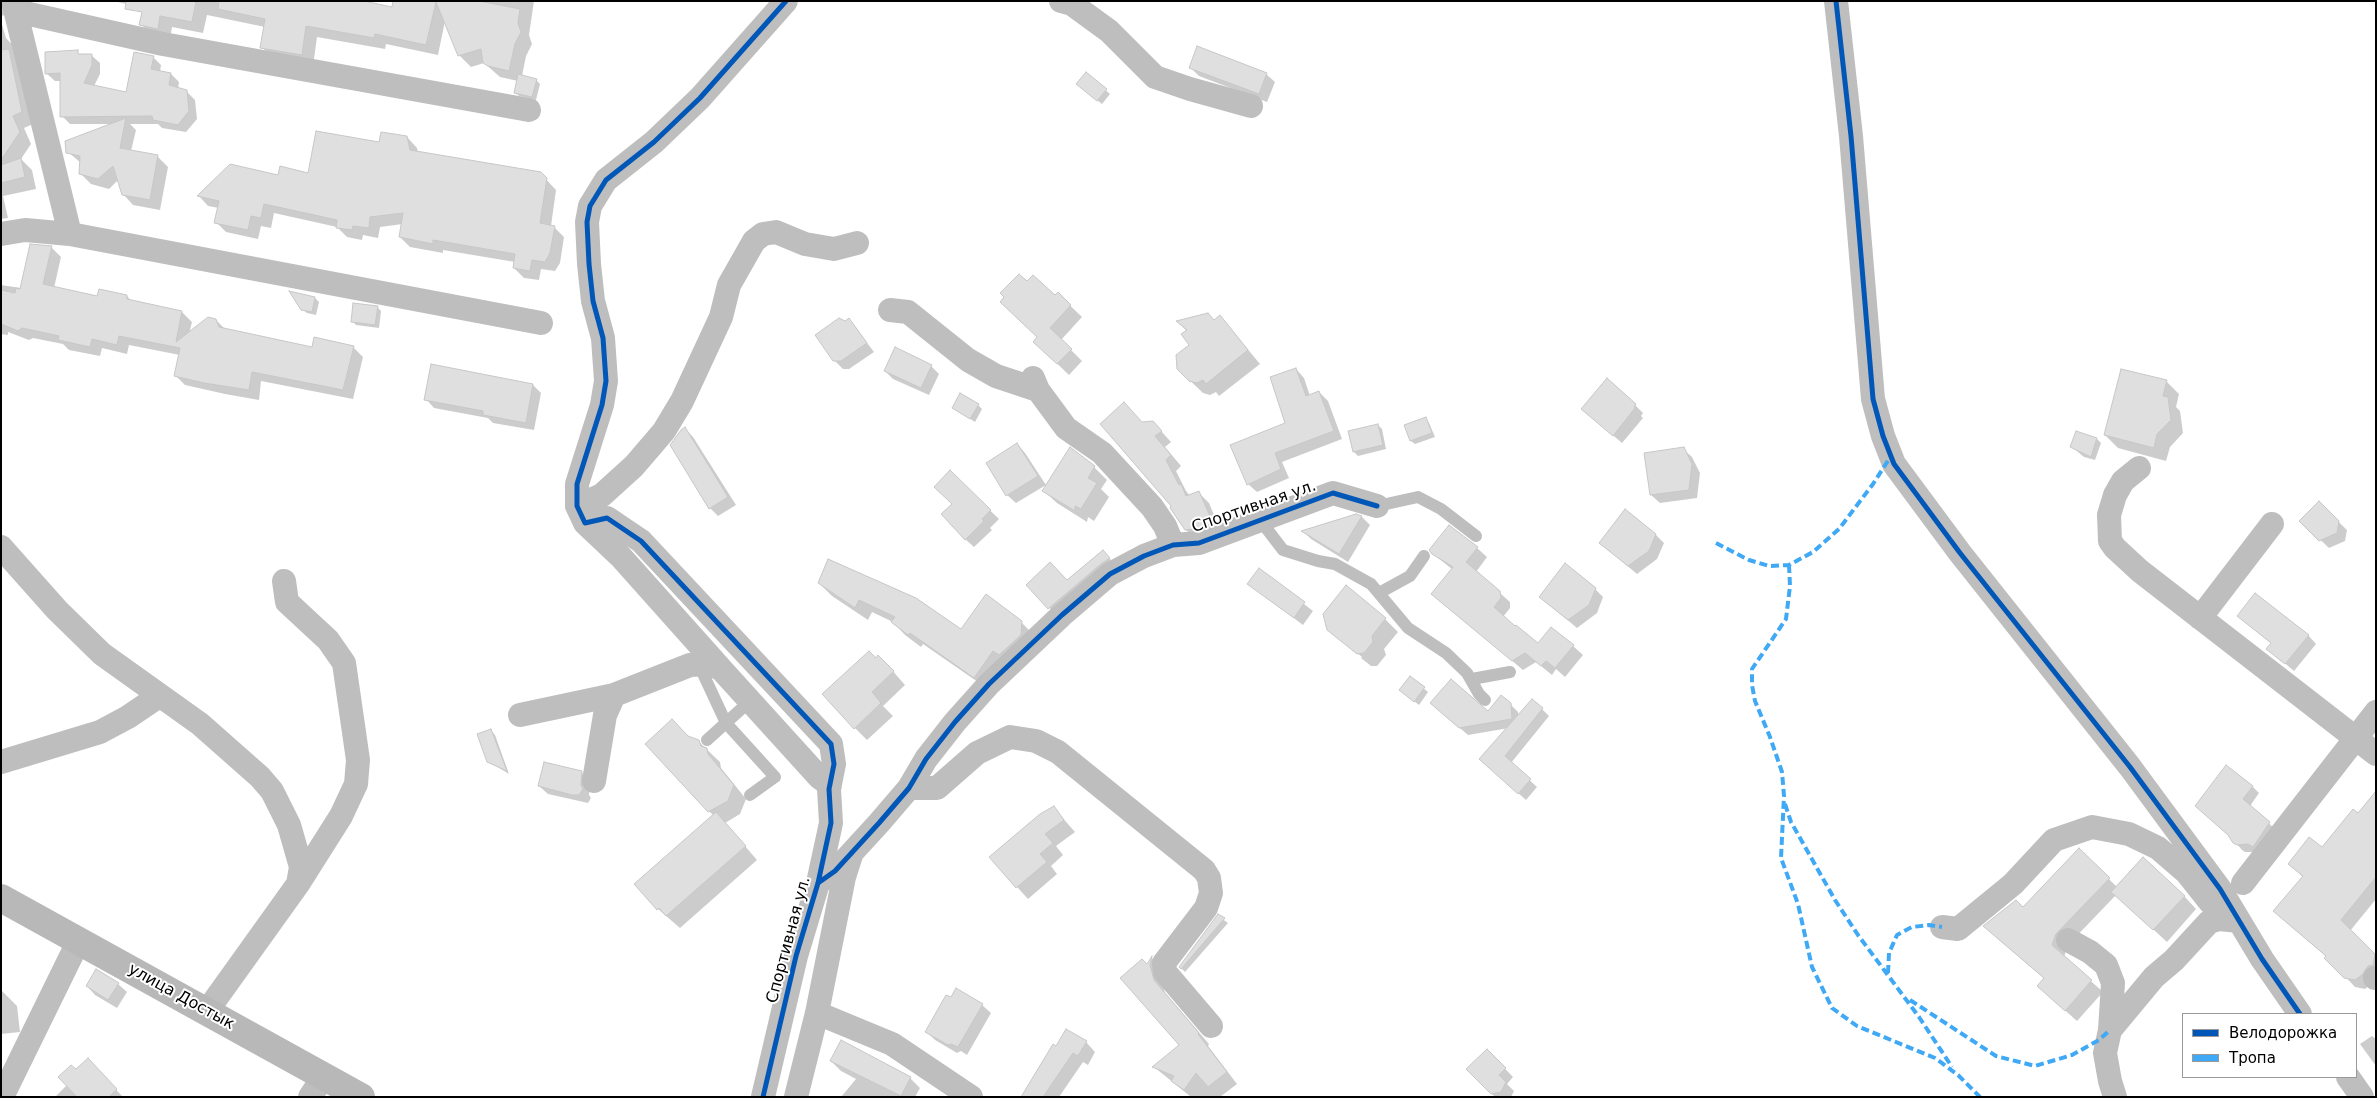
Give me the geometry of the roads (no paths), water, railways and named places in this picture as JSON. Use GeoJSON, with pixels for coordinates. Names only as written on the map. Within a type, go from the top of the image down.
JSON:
{"type":"FeatureCollection","features":[{"type":"Feature","properties":{"kind":"main road","name":"улица Достык"},"geometry":{"type":"LineString","coordinates":[[1,898],[207,1011],[317,1087],[360,1097]]}},
{"type":"Feature","properties":{"kind":"street"},"geometry":{"type":"LineString","coordinates":[[786,1],[700,98],[654,142],[606,180],[590,206],[586,222],[589,264],[594,300],[603,338],[606,381],[602,404],[577,484],[582,514],[621,557],[710,667],[750,701],[829,787]]}},
{"type":"Feature","properties":{"kind":"street"},"geometry":{"type":"LineString","coordinates":[[1061,1],[1072,4],[1109,31],[1155,77],[1190,90],[1252,106]]}},
{"type":"Feature","properties":{"kind":"street"},"geometry":{"type":"LineString","coordinates":[[1836,1],[1848,109],[1873,399],[1883,436],[1894,464],[1960,553],[2124,759],[2220,889],[2229,920]]}},
{"type":"Feature","properties":{"kind":"street"},"geometry":{"type":"LineString","coordinates":[[70,234],[15,6],[163,44],[528,110]]}},
{"type":"Feature","properties":{"kind":"street"},"geometry":{"type":"LineString","coordinates":[[1,234],[25,230],[70,234],[541,323]]}},
{"type":"Feature","properties":{"kind":"street"},"geometry":{"type":"LineString","coordinates":[[582,514],[634,466],[664,431],[682,402],[721,317],[729,285],[754,241],[763,234],[776,232],[805,244],[834,248],[857,243]]}},
{"type":"Feature","properties":{"kind":"street"},"geometry":{"type":"LineString","coordinates":[[890,310],[908,312],[968,360],[989,372],[1036,384],[1066,428],[1102,453],[1152,507],[1165,526],[1173,545]]}},
{"type":"Feature","properties":{"kind":"street"},"geometry":{"type":"LineString","coordinates":[[2139,468],[2123,480],[2115,495],[2109,515],[2110,541],[2140,571],[2376,754]]}},
{"type":"Feature","properties":{"kind":"street","name":"Спортивная ул."},"geometry":{"type":"LineString","coordinates":[[818,883],[851,854],[909,788],[926,759],[955,722],[989,684],[1062,615],[1110,574],[1144,556],[1173,545],[1199,542],[1333,493],[1377,506]]}},
{"type":"Feature","properties":{"kind":"street","name":"Спортивная ул."},"geometry":{"type":"LineString","coordinates":[[582,514],[608,518],[641,541],[831,744],[834,764],[829,787],[830,823],[818,883],[796,956],[763,1097]]}},
{"type":"Feature","properties":{"kind":"street"},"geometry":{"type":"LineString","coordinates":[[2200,618],[2272,524]]}},
{"type":"Feature","properties":{"kind":"street"},"geometry":{"type":"LineString","coordinates":[[1,547],[11,567],[102,654],[200,724],[260,777],[272,791],[289,825],[301,867],[298,884]]}},
{"type":"Feature","properties":{"kind":"street"},"geometry":{"type":"LineString","coordinates":[[207,1011],[298,884],[341,816],[356,784],[358,760],[344,663],[328,640],[287,602],[284,582]]}},
{"type":"Feature","properties":{"kind":"street"},"geometry":{"type":"LineString","coordinates":[[520,715],[614,695],[690,665],[710,667]]}},
{"type":"Feature","properties":{"kind":"street"},"geometry":{"type":"LineString","coordinates":[[594,781],[606,715],[614,695]]}},
{"type":"Feature","properties":{"kind":"street"},"geometry":{"type":"LineString","coordinates":[[1,762],[100,732],[128,717],[159,696]]}},
{"type":"Feature","properties":{"kind":"street"},"geometry":{"type":"LineString","coordinates":[[2243,883],[2376,712]]}},
{"type":"Feature","properties":{"kind":"street"},"geometry":{"type":"LineString","coordinates":[[909,788],[937,788],[978,753],[1010,737],[1036,741],[1058,752],[1204,870],[1209,878],[1211,893],[1206,908],[1164,963],[1165,972],[1211,1026]]}},
{"type":"Feature","properties":{"kind":"street"},"geometry":{"type":"LineString","coordinates":[[1942,927],[1958,929],[2013,884],[2054,840],[2092,827],[2129,834],[2158,848],[2187,873],[2262,959],[2299,1013]]}},
{"type":"Feature","properties":{"kind":"street"},"geometry":{"type":"LineString","coordinates":[[796,1097],[817,1013],[844,877],[851,854]]}},
{"type":"Feature","properties":{"kind":"street"},"geometry":{"type":"LineString","coordinates":[[2110,1030],[2154,977],[2174,960],[2209,922],[2229,920]]}},
{"type":"Feature","properties":{"kind":"street"},"geometry":{"type":"LineString","coordinates":[[4,1087],[79,940]]}},
{"type":"Feature","properties":{"kind":"street"},"geometry":{"type":"LineString","coordinates":[[2068,940],[2090,952],[2106,965],[2113,983],[2110,1030],[2105,1053],[2115,1097]]}},
{"type":"Feature","properties":{"kind":"street"},"geometry":{"type":"LineString","coordinates":[[817,1013],[892,1044],[970,1097]]}},
{"type":"Feature","properties":{"kind":"street"},"geometry":{"type":"LineString","coordinates":[[2349,1078],[2362,1097]]}},
{"type":"Feature","properties":{"kind":"lane"},"geometry":{"type":"LineString","coordinates":[[1377,506],[1418,497],[1441,509],[1476,536]]}},
{"type":"Feature","properties":{"kind":"lane"},"geometry":{"type":"LineString","coordinates":[[1260,520],[1283,550],[1318,561],[1335,564],[1371,584],[1408,628],[1446,652],[1472,680],[1479,694],[1485,700]]}},
{"type":"Feature","properties":{"kind":"lane"},"geometry":{"type":"LineString","coordinates":[[1380,593],[1410,576],[1424,556]]}},
{"type":"Feature","properties":{"kind":"lane"},"geometry":{"type":"LineString","coordinates":[[710,667],[726,723],[775,777],[750,795]]}},
{"type":"Feature","properties":{"kind":"lane"},"geometry":{"type":"LineString","coordinates":[[1472,680],[1510,672]]}},
{"type":"Feature","properties":{"kind":"lane"},"geometry":{"type":"LineString","coordinates":[[707,740],[750,701]]}}]}
